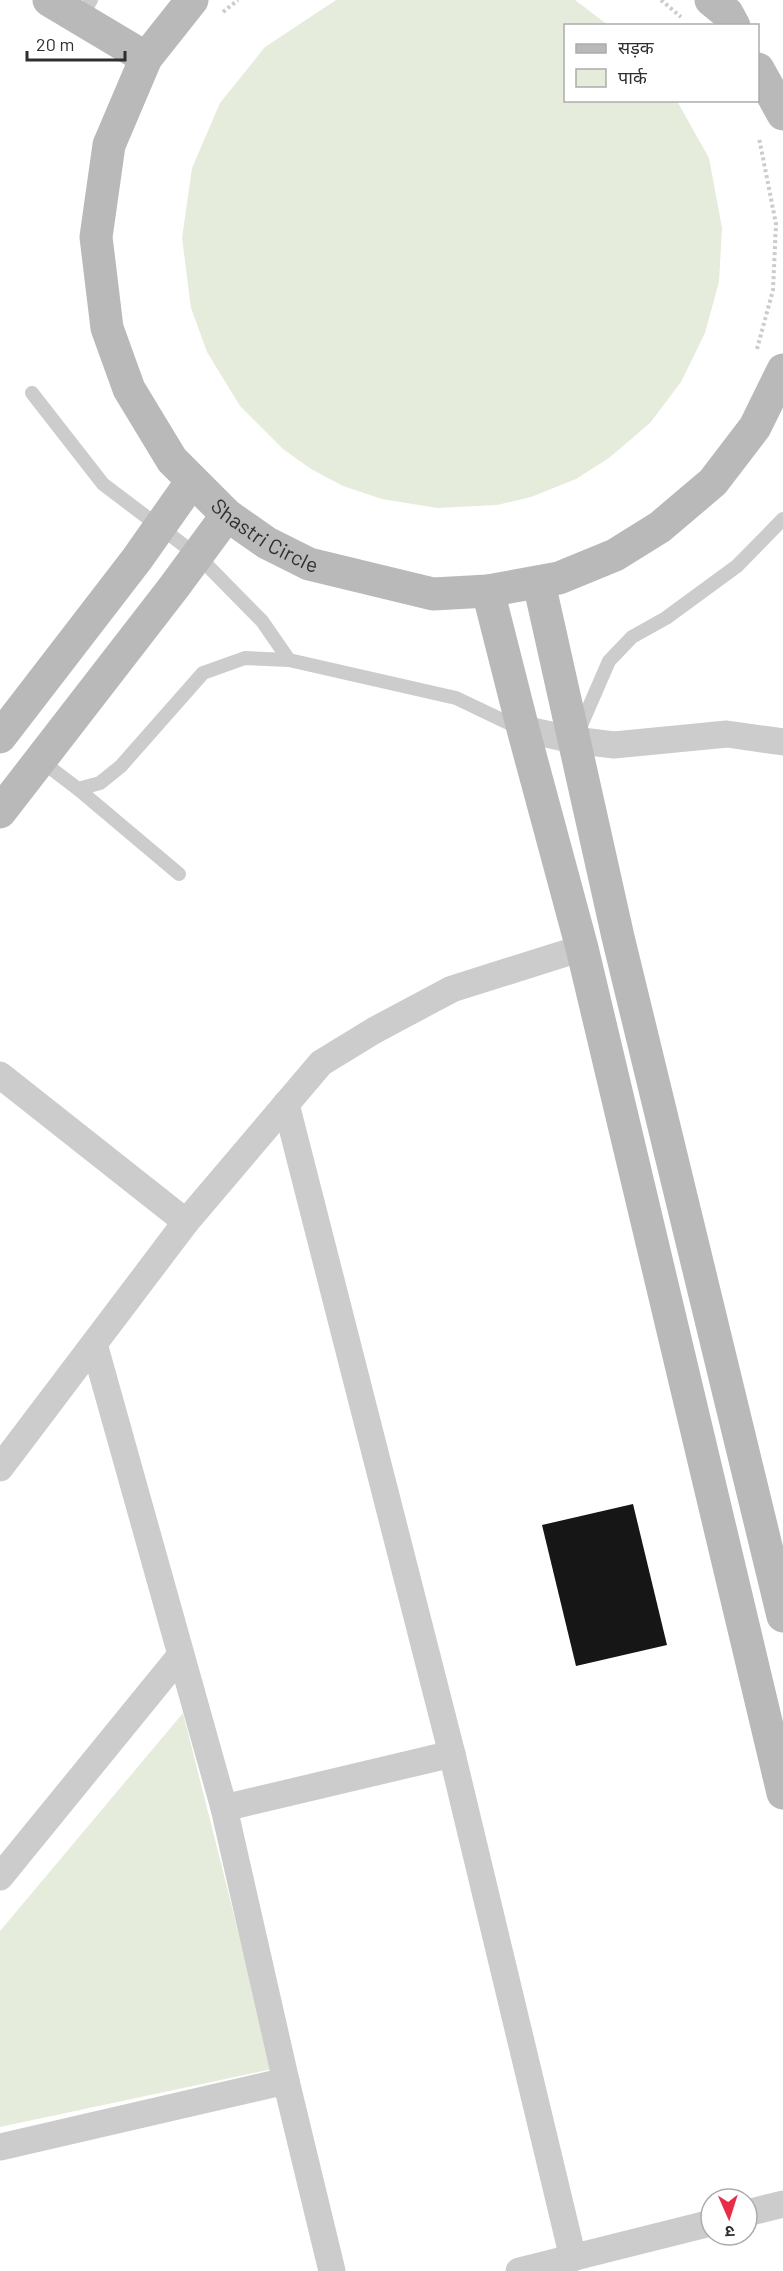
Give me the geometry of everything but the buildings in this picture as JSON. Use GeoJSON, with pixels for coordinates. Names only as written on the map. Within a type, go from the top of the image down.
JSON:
{"type":"FeatureCollection","features":[{"type":"Feature","properties":{"kind":"street"},"geometry":{"type":"LineString","coordinates":[[49,0],[86,9],[146,58]]}},
{"type":"Feature","properties":{"kind":"street","name":"Shastri Circle"},"geometry":{"type":"LineString","coordinates":[[192,0],[146,58],[109,145],[96,237],[107,328],[129,389],[172,460],[227,515],[267,543],[309,564],[433,594],[488,591],[559,578],[615,555],[660,528],[713,482],[755,427],[783,370]]}},
{"type":"Feature","properties":{"kind":"street"},"geometry":{"type":"LineString","coordinates":[[711,0],[727,13],[733,24]]}},
{"type":"Feature","properties":{"kind":"street"},"geometry":{"type":"LineString","coordinates":[[759,71],[783,114]]}},
{"type":"Feature","properties":{"kind":"street"},"geometry":{"type":"LineString","coordinates":[[0,736],[160,528],[192,481]]}},
{"type":"Feature","properties":{"kind":"street"},"geometry":{"type":"LineString","coordinates":[[0,812],[198,556],[227,515]]}},
{"type":"Feature","properties":{"kind":"street"},"geometry":{"type":"LineString","coordinates":[[539,583],[618,936],[779,1581],[783,1616]]}},
{"type":"Feature","properties":{"kind":"street"},"geometry":{"type":"LineString","coordinates":[[488,591],[582,948],[783,1793]]}},
{"type":"Feature","properties":{"kind":"street"},"geometry":{"type":"LineString","coordinates":[[523,729],[574,740],[614,745],[727,734],[783,742]]}},
{"type":"Feature","properties":{"kind":"street"},"geometry":{"type":"LineString","coordinates":[[0,1468],[186,1222],[321,1062],[452,989],[582,948]]}},
{"type":"Feature","properties":{"kind":"street"},"geometry":{"type":"LineString","coordinates":[[0,1075],[186,1222]]}},
{"type":"Feature","properties":{"kind":"street"},"geometry":{"type":"LineString","coordinates":[[286,1104],[452,1754],[573,2258]]}},
{"type":"Feature","properties":{"kind":"street"},"geometry":{"type":"LineString","coordinates":[[94,1344],[224,1808],[332,2271]]}},
{"type":"Feature","properties":{"kind":"street"},"geometry":{"type":"LineString","coordinates":[[0,1877],[180,1656]]}},
{"type":"Feature","properties":{"kind":"street"},"geometry":{"type":"LineString","coordinates":[[224,1808],[452,1754]]}},
{"type":"Feature","properties":{"kind":"street"},"geometry":{"type":"LineString","coordinates":[[0,2147],[286,2081]]}},
{"type":"Feature","properties":{"kind":"street"},"geometry":{"type":"LineString","coordinates":[[759,2210],[783,2204]]}},
{"type":"Feature","properties":{"kind":"street"},"geometry":{"type":"LineString","coordinates":[[519,2271],[699,2226]]}},
{"type":"Feature","properties":{"kind":"lane"},"geometry":{"type":"LineString","coordinates":[[32,393],[103,484],[198,556],[262,621],[289,660]]}},
{"type":"Feature","properties":{"kind":"lane"},"geometry":{"type":"LineString","coordinates":[[574,740],[609,661],[632,637],[666,618],[737,566],[783,519]]}},
{"type":"Feature","properties":{"kind":"lane"},"geometry":{"type":"LineString","coordinates":[[78,789],[100,783],[122,766],[203,673],[245,657],[289,660],[456,698],[523,729]]}},
{"type":"Feature","properties":{"kind":"lane"},"geometry":{"type":"LineString","coordinates":[[40,760],[179,874]]}},
{"type":"Feature","properties":{"kind":"path"},"geometry":{"type":"LineString","coordinates":[[221,15],[238,0]]}},
{"type":"Feature","properties":{"kind":"path"},"geometry":{"type":"LineString","coordinates":[[661,0],[684,19]]}},
{"type":"Feature","properties":{"kind":"path"},"geometry":{"type":"LineString","coordinates":[[755,130],[760,140],[776,224],[773,290],[756,352]]}},
{"type":"Feature","properties":{"kind":"green space"},"geometry":{"type":"Polygon","coordinates":[[[336,0],[575,0],[607,24],[564,24],[564,102],[678,102],[709,158],[722,228],[719,282],[705,333],[681,382],[650,423],[609,458],[576,479],[531,497],[497,505],[437,508],[382,499],[343,486],[311,469],[283,449],[240,406],[207,352],[191,308],[182,238],[192,168],[220,103],[265,47],[336,0]]]}},
{"type":"Feature","properties":{"kind":"green space"},"geometry":{"type":"Polygon","coordinates":[[[183,1713],[273,2069],[0,2127],[0,1931],[183,1713]]]}}]}
